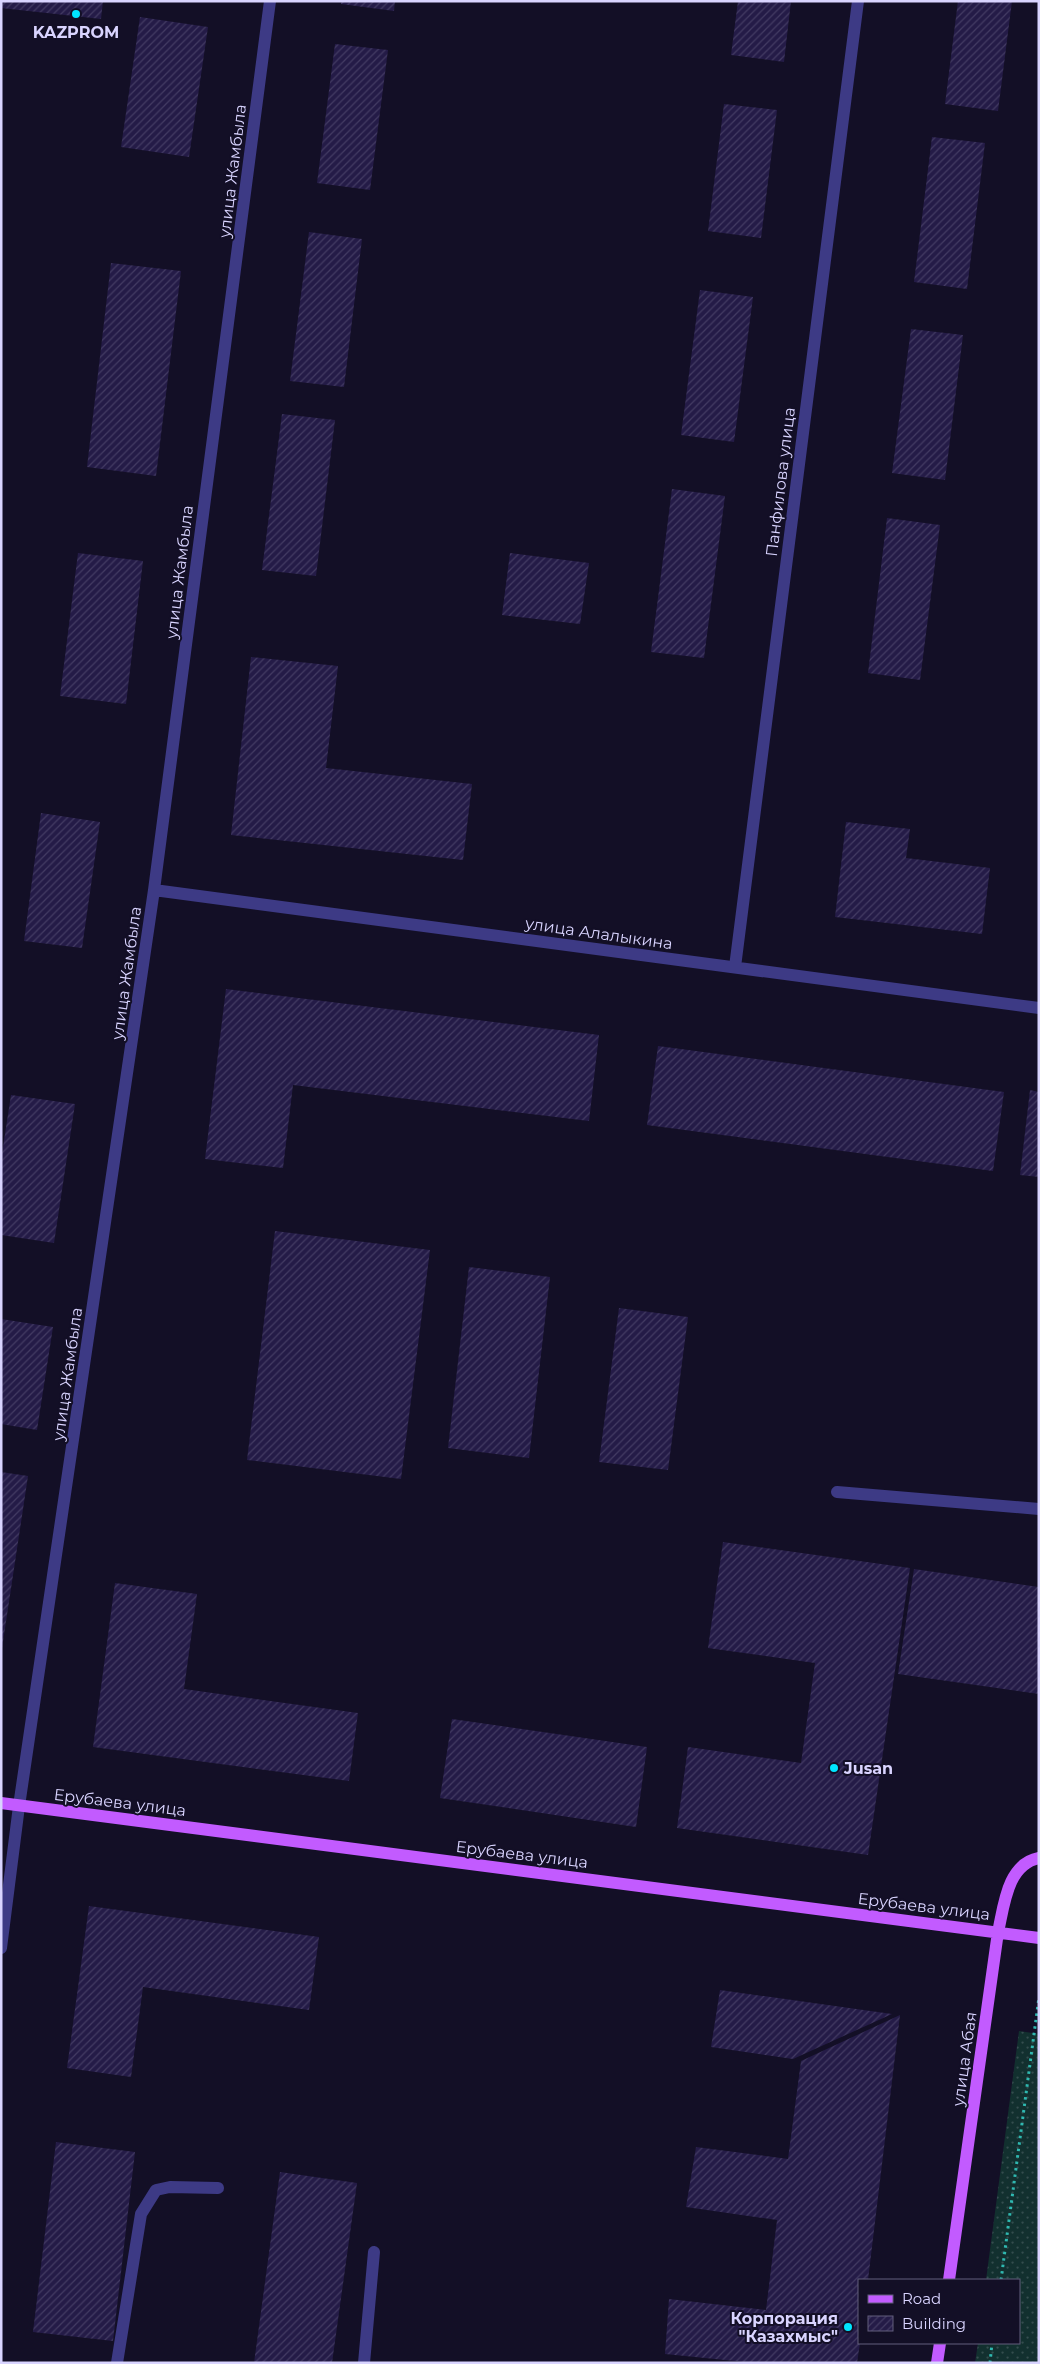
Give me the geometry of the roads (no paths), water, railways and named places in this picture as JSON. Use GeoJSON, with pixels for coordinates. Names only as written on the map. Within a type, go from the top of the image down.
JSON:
{"type":"FeatureCollection","features":[{"type":"Feature","properties":{"kind":"main road","name":"Ерубаева улица"},"geometry":{"type":"LineString","coordinates":[[1,1803],[1039,1938]]}},
{"type":"Feature","properties":{"kind":"main road","name":"улица Абая"},"geometry":{"type":"LineString","coordinates":[[949,2279],[998,1932],[1009,1887],[1017,1871],[1029,1860],[1039,1858]]}},
{"type":"Feature","properties":{"kind":"main road"},"geometry":{"type":"LineString","coordinates":[[937,2363],[940,2344]]}},
{"type":"Feature","properties":{"kind":"street","name":"улица Жамбыла"},"geometry":{"type":"LineString","coordinates":[[1,1948],[19,1806],[154,890],[270,1]]}},
{"type":"Feature","properties":{"kind":"street","name":"Панфилова улица"},"geometry":{"type":"LineString","coordinates":[[735,967],[858,1]]}},
{"type":"Feature","properties":{"kind":"street","name":"улица Алалыкина"},"geometry":{"type":"LineString","coordinates":[[154,890],[1039,1008]]}},
{"type":"Feature","properties":{"kind":"street"},"geometry":{"type":"LineString","coordinates":[[837,1492],[1039,1509]]}},
{"type":"Feature","properties":{"kind":"street"},"geometry":{"type":"LineString","coordinates":[[117,2363],[141,2214],[156,2190],[170,2187],[218,2188]]}},
{"type":"Feature","properties":{"kind":"street"},"geometry":{"type":"LineString","coordinates":[[364,2363],[374,2252]]}},
{"type":"Feature","properties":{"kind":"place","name":"KAZPROM"},"geometry":{"type":"Point","coordinates":[76,14]}},
{"type":"Feature","properties":{"kind":"place","name":"Jusan"},"geometry":{"type":"Point","coordinates":[834,1768]}},
{"type":"Feature","properties":{"kind":"place","name":"Корпорация \"Казахмыс\""},"geometry":{"type":"Point","coordinates":[848,2327]}}]}
